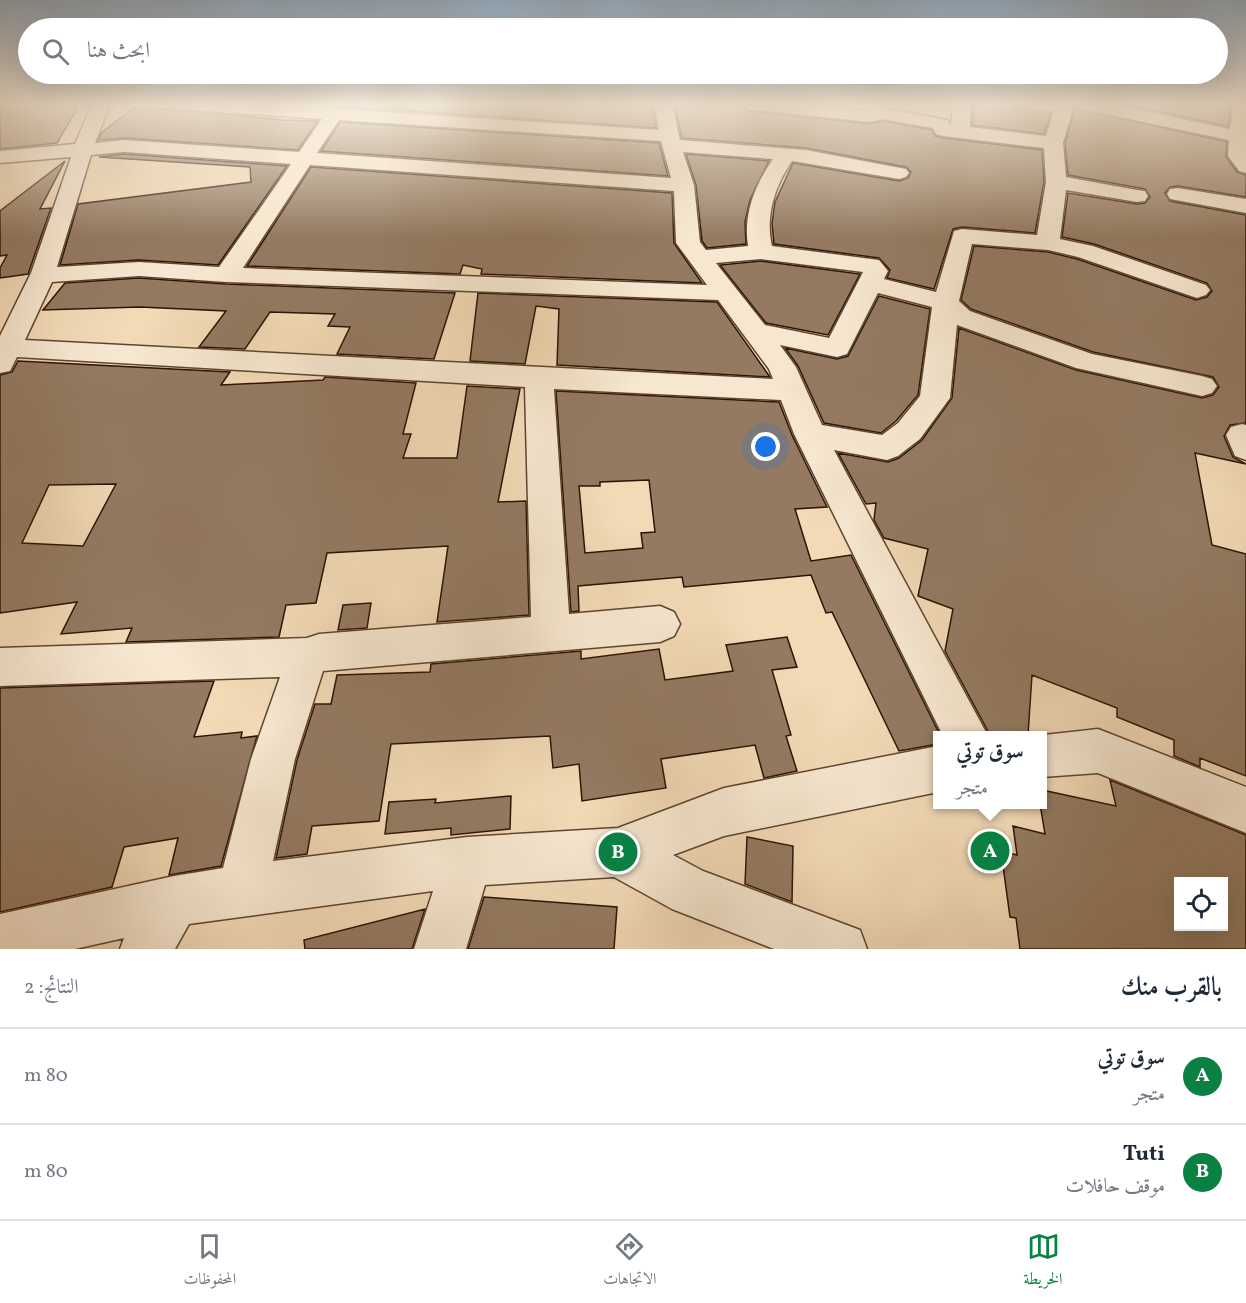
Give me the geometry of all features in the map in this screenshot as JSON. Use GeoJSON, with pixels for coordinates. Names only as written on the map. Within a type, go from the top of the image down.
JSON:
{"type":"FeatureCollection","features":[{"type":"Feature","properties":{"kind":"street"},"geometry":{"type":"LineString","coordinates":[[0,157],[100,148]]}},
{"type":"Feature","properties":{"kind":"street"},"geometry":{"type":"LineString","coordinates":[[151,148],[304,161],[684,185]]}},
{"type":"Feature","properties":{"kind":"street"},"geometry":{"type":"LineString","coordinates":[[226,275],[312,148]]}},
{"type":"Feature","properties":{"kind":"street"},"geometry":{"type":"LineString","coordinates":[[673,148],[684,185],[685,237],[724,293],[782,367],[810,434],[964,731]]}},
{"type":"Feature","properties":{"kind":"street"},"geometry":{"type":"LineString","coordinates":[[740,148],[899,172]]}},
{"type":"Feature","properties":{"kind":"street"},"geometry":{"type":"LineString","coordinates":[[1048,243],[1056,182],[1053,148]]}},
{"type":"Feature","properties":{"kind":"street"},"geometry":{"type":"LineString","coordinates":[[1238,148],[1238,156],[1246,167]]}},
{"type":"Feature","properties":{"kind":"street"},"geometry":{"type":"LineString","coordinates":[[82,150],[42,274],[19,331],[4,356],[539,377],[790,390]]}},
{"type":"Feature","properties":{"kind":"street"},"geometry":{"type":"LineString","coordinates":[[761,252],[757,236],[762,194],[787,154]]}},
{"type":"Feature","properties":{"kind":"street"},"geometry":{"type":"LineString","coordinates":[[1056,182],[1137,196]]}},
{"type":"Feature","properties":{"kind":"street"},"geometry":{"type":"LineString","coordinates":[[1178,194],[1245,207]]}},
{"type":"Feature","properties":{"kind":"street"},"geometry":{"type":"LineString","coordinates":[[810,434],[887,448],[909,431],[935,398],[946,303],[962,236],[1048,243],[1111,258],[1197,291]]}},
{"type":"Feature","properties":{"kind":"street"},"geometry":{"type":"LineString","coordinates":[[698,258],[761,252],[870,265],[876,271],[837,348],[756,332]]}},
{"type":"Feature","properties":{"kind":"street"},"geometry":{"type":"LineString","coordinates":[[42,274],[139,269],[226,275],[724,293]]}},
{"type":"Feature","properties":{"kind":"street"},"geometry":{"type":"LineString","coordinates":[[870,283],[946,303],[961,317],[1086,362],[1202,386]]}},
{"type":"Feature","properties":{"kind":"street"},"geometry":{"type":"LineString","coordinates":[[539,377],[551,635]]}},
{"type":"Feature","properties":{"kind":"street"},"geometry":{"type":"LineString","coordinates":[[1246,436],[1242,435],[1246,448]]}},
{"type":"Feature","properties":{"kind":"street"},"geometry":{"type":"LineString","coordinates":[[0,667],[307,657],[331,652],[660,624]]}},
{"type":"Feature","properties":{"kind":"street"},"geometry":{"type":"LineString","coordinates":[[242,890],[273,759],[307,657]]}},
{"type":"Feature","properties":{"kind":"street"},"geometry":{"type":"LineString","coordinates":[[1047,755],[1098,751],[1246,810]]}},
{"type":"Feature","properties":{"kind":"street"},"geometry":{"type":"LineString","coordinates":[[0,940],[174,901],[242,890],[467,862],[618,852],[724,812],[933,770]]}},
{"type":"Feature","properties":{"kind":"street"},"geometry":{"type":"LineString","coordinates":[[618,852],[690,891],[841,949]]}},
{"type":"Feature","properties":{"kind":"street"},"geometry":{"type":"LineString","coordinates":[[440,949],[467,862]]}},
{"type":"Feature","properties":{"kind":"street"},"geometry":{"type":"LineString","coordinates":[[146,949],[174,901]]}},
{"type":"Feature","properties":{"kind":"building"},"geometry":{"type":"Polygon","coordinates":[[[323,148],[660,148],[668,176],[321,151],[323,148]]]}},
{"type":"Feature","properties":{"kind":"building"},"geometry":{"type":"Polygon","coordinates":[[[808,148],[1042,150],[1044,182],[1035,233],[962,227],[953,229],[934,289],[887,278],[890,270],[879,258],[774,244],[772,223],[775,202],[793,163],[899,181],[908,178],[911,172],[906,167],[808,148]]]}},
{"type":"Feature","properties":{"kind":"building"},"geometry":{"type":"Polygon","coordinates":[[[1065,148],[1227,148],[1226,157],[1237,172],[1246,175],[1246,197],[1178,186],[1170,187],[1165,193],[1170,201],[1246,215],[1246,423],[1230,425],[1224,436],[1233,457],[1246,464],[1195,453],[1212,545],[1246,554],[1246,776],[1200,758],[1200,767],[1174,756],[1174,740],[1117,717],[1117,708],[1032,675],[1028,731],[988,731],[945,651],[953,609],[918,596],[928,549],[884,538],[874,520],[876,503],[866,504],[838,453],[888,462],[899,458],[922,440],[952,398],[959,328],[1076,370],[1202,398],[1213,395],[1219,387],[1213,377],[1093,352],[971,309],[961,300],[974,246],[1048,252],[1077,259],[1196,300],[1207,297],[1212,291],[1207,283],[1094,244],[1062,237],[1068,193],[1137,204],[1145,203],[1150,197],[1145,189],[1068,175],[1065,148]]]}},
{"type":"Feature","properties":{"kind":"building"},"geometry":{"type":"Polygon","coordinates":[[[124,154],[287,166],[218,265],[139,260],[60,265],[78,204],[251,182],[250,167],[99,157],[124,154]]]}},
{"type":"Feature","properties":{"kind":"building"},"geometry":{"type":"Polygon","coordinates":[[[686,154],[769,161],[750,200],[745,222],[746,244],[707,248],[702,241],[696,185],[686,154]]]}},
{"type":"Feature","properties":{"kind":"building"},"geometry":{"type":"Polygon","coordinates":[[[65,161],[40,209],[51,208],[28,274],[0,278],[0,268],[7,255],[0,256],[0,211],[65,161]]]}},
{"type":"Feature","properties":{"kind":"building"},"geometry":{"type":"Polygon","coordinates":[[[311,167],[672,193],[674,243],[702,283],[481,274],[482,269],[463,265],[460,274],[247,266],[311,167]]]}},
{"type":"Feature","properties":{"kind":"building"},"geometry":{"type":"Polygon","coordinates":[[[761,261],[860,274],[828,335],[766,323],[720,265],[761,261]]]}},
{"type":"Feature","properties":{"kind":"building"},"geometry":{"type":"Polygon","coordinates":[[[139,278],[226,284],[455,293],[434,359],[337,354],[350,327],[328,326],[335,314],[270,312],[245,349],[199,347],[226,311],[140,307],[43,310],[65,283],[139,278]]]}},
{"type":"Feature","properties":{"kind":"building"},"geometry":{"type":"Polygon","coordinates":[[[478,293],[717,302],[770,377],[557,365],[559,309],[536,306],[525,364],[470,361],[478,293]]]}},
{"type":"Feature","properties":{"kind":"building"},"geometry":{"type":"Polygon","coordinates":[[[879,296],[930,309],[918,395],[896,421],[881,433],[824,423],[798,366],[785,348],[837,359],[848,356],[879,296]]]}},
{"type":"Feature","properties":{"kind":"building"},"geometry":{"type":"Polygon","coordinates":[[[18,361],[230,372],[221,385],[323,380],[325,377],[416,383],[403,434],[411,434],[403,458],[457,458],[467,386],[520,389],[498,502],[526,501],[529,615],[437,622],[448,546],[327,553],[316,603],[286,605],[279,637],[126,642],[132,628],[61,634],[77,602],[0,613],[0,375],[12,372],[18,361]],[[116,484],[49,485],[22,543],[83,546],[116,484]]]}},
{"type":"Feature","properties":{"kind":"building"},"geometry":{"type":"Polygon","coordinates":[[[556,391],[779,402],[792,435],[827,507],[795,509],[811,561],[851,555],[938,731],[933,731],[933,745],[899,751],[832,612],[826,613],[811,575],[684,587],[682,577],[578,586],[579,611],[571,612],[556,391]],[[649,480],[600,482],[600,486],[579,486],[585,553],[643,548],[641,533],[655,532],[649,480]]]}},
{"type":"Feature","properties":{"kind":"building"},"geometry":{"type":"Polygon","coordinates":[[[371,603],[367,628],[338,630],[343,605],[371,603]]]}},
{"type":"Feature","properties":{"kind":"building"},"geometry":{"type":"Polygon","coordinates":[[[787,637],[797,667],[772,670],[791,735],[786,736],[797,771],[764,778],[755,745],[661,759],[666,788],[582,801],[579,764],[553,768],[550,736],[391,744],[379,821],[312,826],[307,854],[276,858],[297,760],[315,704],[331,704],[337,675],[430,672],[431,664],[581,651],[581,659],[659,649],[665,680],[733,671],[726,645],[787,637]]]}},
{"type":"Feature","properties":{"kind":"building"},"geometry":{"type":"Polygon","coordinates":[[[214,681],[194,737],[242,732],[241,738],[257,736],[221,866],[169,875],[178,838],[124,847],[112,887],[0,912],[0,688],[214,681]]]}},
{"type":"Feature","properties":{"kind":"building"},"geometry":{"type":"Polygon","coordinates":[[[1110,780],[1246,835],[1246,949],[1020,949],[1016,918],[1010,917],[1001,851],[1017,855],[1013,826],[1045,834],[1041,809],[1047,809],[1047,791],[1116,806],[1110,780]]]}},
{"type":"Feature","properties":{"kind":"building"},"geometry":{"type":"Polygon","coordinates":[[[511,796],[510,829],[451,835],[451,828],[385,834],[389,802],[436,799],[435,803],[511,796]]]}},
{"type":"Feature","properties":{"kind":"building"},"geometry":{"type":"Polygon","coordinates":[[[747,837],[793,846],[792,902],[745,884],[747,837]]]}},
{"type":"Feature","properties":{"kind":"building"},"geometry":{"type":"Polygon","coordinates":[[[484,897],[617,907],[614,949],[468,949],[484,897]]]}},
{"type":"Feature","properties":{"kind":"building"},"geometry":{"type":"Polygon","coordinates":[[[425,909],[412,949],[305,949],[304,940],[425,909]]]}},
{"type":"Feature","properties":{"kind":"place","name":"سوق توتي"},"geometry":{"type":"Point","coordinates":[990,851]}},
{"type":"Feature","properties":{"kind":"place","name":"Tuti"},"geometry":{"type":"Point","coordinates":[618,852]}}]}
